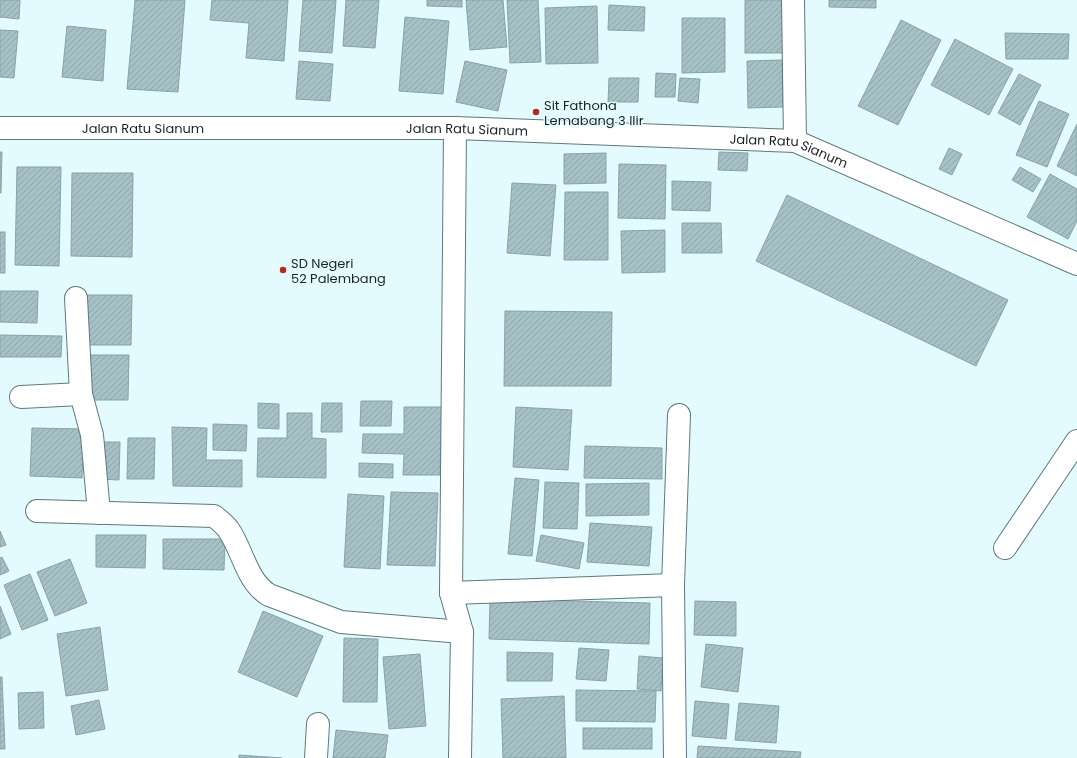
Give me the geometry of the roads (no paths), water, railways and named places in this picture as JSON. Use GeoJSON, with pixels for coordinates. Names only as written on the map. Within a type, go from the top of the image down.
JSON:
{"type":"FeatureCollection","features":[{"type":"Feature","properties":{"kind":"street"},"geometry":{"type":"LineString","coordinates":[[793,0],[795,141]]}},
{"type":"Feature","properties":{"kind":"street","name":"Jalan Ratu Sianum"},"geometry":{"type":"LineString","coordinates":[[0,128],[455,128],[795,141],[1077,264]]}},
{"type":"Feature","properties":{"kind":"street"},"geometry":{"type":"LineString","coordinates":[[455,128],[451,593],[462,632],[460,758]]}},
{"type":"Feature","properties":{"kind":"street"},"geometry":{"type":"LineString","coordinates":[[76,298],[81,394],[92,435],[99,513]]}},
{"type":"Feature","properties":{"kind":"street"},"geometry":{"type":"LineString","coordinates":[[21,397],[81,394]]}},
{"type":"Feature","properties":{"kind":"street"},"geometry":{"type":"LineString","coordinates":[[675,758],[673,585],[680,415]]}},
{"type":"Feature","properties":{"kind":"street"},"geometry":{"type":"LineString","coordinates":[[1005,548],[1077,441]]}},
{"type":"Feature","properties":{"kind":"street"},"geometry":{"type":"LineString","coordinates":[[37,511],[214,516],[229,530],[254,580],[261,590],[269,595],[341,622],[462,632]]}},
{"type":"Feature","properties":{"kind":"street"},"geometry":{"type":"LineString","coordinates":[[451,593],[673,585]]}},
{"type":"Feature","properties":{"kind":"street"},"geometry":{"type":"LineString","coordinates":[[316,758],[318,724]]}},
{"type":"Feature","properties":{"kind":"place","name":"Sit Fathona Lemabang 3 Ilir"},"geometry":{"type":"Point","coordinates":[536,112]}},
{"type":"Feature","properties":{"kind":"place","name":"SD Negeri 52 Palembang"},"geometry":{"type":"Point","coordinates":[283,270]}}]}
